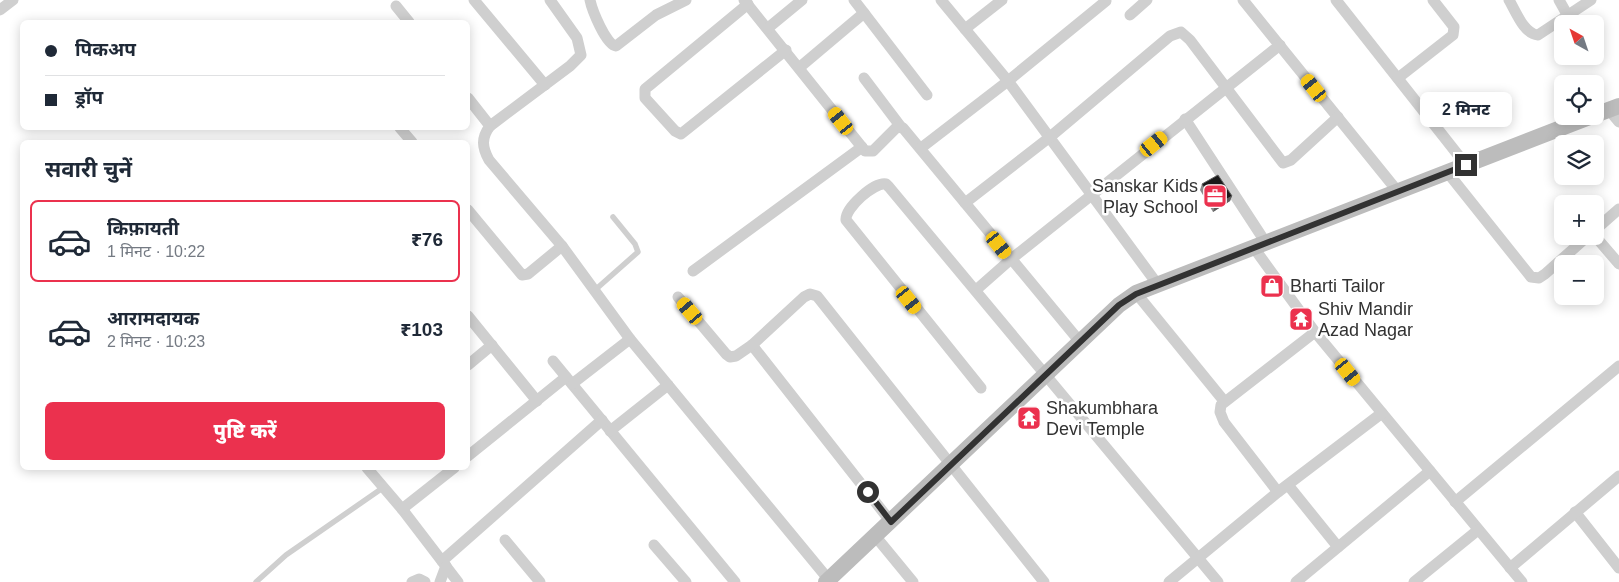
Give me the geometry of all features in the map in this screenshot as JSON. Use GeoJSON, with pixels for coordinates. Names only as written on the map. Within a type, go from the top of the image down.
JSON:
{"type":"FeatureCollection","features":[{"type":"Feature","properties":{"kind":"street"},"geometry":{"type":"LineString","coordinates":[[0,10],[13,0]]}},
{"type":"Feature","properties":{"kind":"street"},"geometry":{"type":"LineString","coordinates":[[474,0],[545,85]]}},
{"type":"Feature","properties":{"kind":"street"},"geometry":{"type":"LineString","coordinates":[[550,0],[577,38],[580,55],[570,66],[490,126],[484,134],[483,142],[489,160],[562,246],[630,339],[827,581],[1081,343],[1119,305],[1136,294],[1466,165],[1607,114]]}},
{"type":"Feature","properties":{"kind":"street"},"geometry":{"type":"LineString","coordinates":[[590,0],[592,10],[609,43],[616,46],[656,15],[686,0]]}},
{"type":"Feature","properties":{"kind":"street"},"geometry":{"type":"LineString","coordinates":[[768,28],[802,0]]}},
{"type":"Feature","properties":{"kind":"street"},"geometry":{"type":"LineString","coordinates":[[854,0],[927,95]]}},
{"type":"Feature","properties":{"kind":"street"},"geometry":{"type":"LineString","coordinates":[[941,0],[1008,81],[1158,285]]}},
{"type":"Feature","properties":{"kind":"street"},"geometry":{"type":"LineString","coordinates":[[965,29],[1002,0]]}},
{"type":"Feature","properties":{"kind":"street"},"geometry":{"type":"LineString","coordinates":[[1130,14],[1148,0]]}},
{"type":"Feature","properties":{"kind":"street"},"geometry":{"type":"LineString","coordinates":[[1243,0],[1398,193]]}},
{"type":"Feature","properties":{"kind":"street"},"geometry":{"type":"LineString","coordinates":[[1336,0],[1466,165]]}},
{"type":"Feature","properties":{"kind":"street"},"geometry":{"type":"LineString","coordinates":[[1398,78],[1454,35],[1454,27],[1433,0]]}},
{"type":"Feature","properties":{"kind":"street"},"geometry":{"type":"LineString","coordinates":[[1509,0],[1528,31],[1532,34],[1538,35],[1554,25]]}},
{"type":"Feature","properties":{"kind":"street"},"geometry":{"type":"LineString","coordinates":[[1559,0],[1567,15]]}},
{"type":"Feature","properties":{"kind":"street"},"geometry":{"type":"LineString","coordinates":[[1569,15],[1591,0]]}},
{"type":"Feature","properties":{"kind":"street"},"geometry":{"type":"LineString","coordinates":[[921,148],[1008,81],[1106,1]]}},
{"type":"Feature","properties":{"kind":"street"},"geometry":{"type":"LineString","coordinates":[[786,50],[681,134],[674,131],[644,98],[645,89],[746,2],[768,28],[800,67],[862,148],[868,152],[873,151],[897,128],[901,127]]}},
{"type":"Feature","properties":{"kind":"street"},"geometry":{"type":"LineString","coordinates":[[396,6],[406,20]]}},
{"type":"Feature","properties":{"kind":"street"},"geometry":{"type":"LineString","coordinates":[[800,67],[864,13]]}},
{"type":"Feature","properties":{"kind":"street"},"geometry":{"type":"LineString","coordinates":[[965,203],[1050,137],[1170,36],[1181,32],[1190,40],[1283,163],[1291,160],[1338,118]]}},
{"type":"Feature","properties":{"kind":"street"},"geometry":{"type":"LineString","coordinates":[[976,290],[1010,260],[1280,45]]}},
{"type":"Feature","properties":{"kind":"street"},"geometry":{"type":"LineString","coordinates":[[864,78],[901,127],[921,148],[1010,260],[1081,343]]}},
{"type":"Feature","properties":{"kind":"street"},"geometry":{"type":"LineString","coordinates":[[470,101],[490,126]]}},
{"type":"Feature","properties":{"kind":"street"},"geometry":{"type":"LineString","coordinates":[[1185,120],[1260,246],[1315,332],[1522,582]]}},
{"type":"Feature","properties":{"kind":"street"},"geometry":{"type":"LineString","coordinates":[[402,130],[410,140]]}},
{"type":"Feature","properties":{"kind":"street"},"geometry":{"type":"LineString","coordinates":[[693,271],[862,148]]}},
{"type":"Feature","properties":{"kind":"street"},"geometry":{"type":"LineString","coordinates":[[1448,173],[1530,277],[1540,278],[1578,245]]}},
{"type":"Feature","properties":{"kind":"street"},"geometry":{"type":"LineString","coordinates":[[981,388],[849,226],[845,214],[849,208],[878,184],[886,184],[1047,375],[1196,558],[1218,582]]}},
{"type":"Feature","properties":{"kind":"street"},"geometry":{"type":"LineString","coordinates":[[1604,222],[1619,209]]}},
{"type":"Feature","properties":{"kind":"street"},"geometry":{"type":"LineString","coordinates":[[470,218],[522,275],[528,274],[562,246]]}},
{"type":"Feature","properties":{"kind":"street"},"geometry":{"type":"LineString","coordinates":[[1603,245],[1619,264]]}},
{"type":"Feature","properties":{"kind":"street"},"geometry":{"type":"LineString","coordinates":[[678,297],[730,357],[736,356],[752,345],[804,297],[810,294],[817,296],[1044,582]]}},
{"type":"Feature","properties":{"kind":"street"},"geometry":{"type":"LineString","coordinates":[[1136,294],[1224,401]]}},
{"type":"Feature","properties":{"kind":"street"},"geometry":{"type":"LineString","coordinates":[[470,318],[537,401]]}},
{"type":"Feature","properties":{"kind":"street"},"geometry":{"type":"LineString","coordinates":[[1278,492],[1224,422],[1220,412],[1224,401],[1315,332]]}},
{"type":"Feature","properties":{"kind":"street"},"geometry":{"type":"LineString","coordinates":[[470,454],[537,401],[630,339]]}},
{"type":"Feature","properties":{"kind":"street"},"geometry":{"type":"LineString","coordinates":[[470,363],[492,345]]}},
{"type":"Feature","properties":{"kind":"street"},"geometry":{"type":"LineString","coordinates":[[752,345],[891,522]]}},
{"type":"Feature","properties":{"kind":"street"},"geometry":{"type":"LineString","coordinates":[[553,361],[735,582]]}},
{"type":"Feature","properties":{"kind":"street"},"geometry":{"type":"LineString","coordinates":[[1455,502],[1619,366]]}},
{"type":"Feature","properties":{"kind":"street"},"geometry":{"type":"LineString","coordinates":[[610,431],[668,385]]}},
{"type":"Feature","properties":{"kind":"street"},"geometry":{"type":"LineString","coordinates":[[1169,582],[1288,484],[1382,413]]}},
{"type":"Feature","properties":{"kind":"street"},"geometry":{"type":"LineString","coordinates":[[440,582],[444,564],[602,420]]}},
{"type":"Feature","properties":{"kind":"street"},"geometry":{"type":"LineString","coordinates":[[369,470],[402,509],[458,582]]}},
{"type":"Feature","properties":{"kind":"street"},"geometry":{"type":"LineString","coordinates":[[402,509],[450,470]]}},
{"type":"Feature","properties":{"kind":"street"},"geometry":{"type":"LineString","coordinates":[[1296,582],[1430,471]]}},
{"type":"Feature","properties":{"kind":"street"},"geometry":{"type":"LineString","coordinates":[[1510,568],[1619,476]]}},
{"type":"Feature","properties":{"kind":"street"},"geometry":{"type":"LineString","coordinates":[[1288,484],[1338,547]]}},
{"type":"Feature","properties":{"kind":"street"},"geometry":{"type":"LineString","coordinates":[[1575,512],[1619,568]]}},
{"type":"Feature","properties":{"kind":"street"},"geometry":{"type":"LineString","coordinates":[[1414,582],[1478,530]]}},
{"type":"Feature","properties":{"kind":"street"},"geometry":{"type":"LineString","coordinates":[[876,536],[913,582]]}},
{"type":"Feature","properties":{"kind":"street"},"geometry":{"type":"LineString","coordinates":[[505,540],[540,582]]}},
{"type":"Feature","properties":{"kind":"street"},"geometry":{"type":"LineString","coordinates":[[654,545],[686,582]]}},
{"type":"Feature","properties":{"kind":"street"},"geometry":{"type":"LineString","coordinates":[[412,582],[419,579],[425,582]]}},
{"type":"Feature","properties":{"kind":"lane"},"geometry":{"type":"LineString","coordinates":[[595,290],[638,252],[635,244],[613,217]]}},
{"type":"Feature","properties":{"kind":"lane"},"geometry":{"type":"LineString","coordinates":[[256,582],[293,550],[318,535],[384,487]]}},
{"type":"Feature","properties":{"kind":"building"},"geometry":{"type":"Polygon","coordinates":[[[1218,175],[1232,196],[1215,206],[1202,184],[1218,175]]]}},
{"type":"Feature","properties":{"kind":"place","name":"Sanskar Kids Play School"},"geometry":{"type":"Point","coordinates":[1215,196]}},
{"type":"Feature","properties":{"kind":"place","name":"Bharti Tailor"},"geometry":{"type":"Point","coordinates":[1272,286]}},
{"type":"Feature","properties":{"kind":"place","name":"Shiv Mandir Azad Nagar"},"geometry":{"type":"Point","coordinates":[1301,319]}},
{"type":"Feature","properties":{"kind":"place","name":"Shakumbhara Devi Temple"},"geometry":{"type":"Point","coordinates":[1029,418]}},
{"type":"Feature","properties":{"kind":"route"},"geometry":{"type":"LineString","coordinates":[[868,492],[891,522],[1119,305],[1136,294],[1466,165]]}}]}
